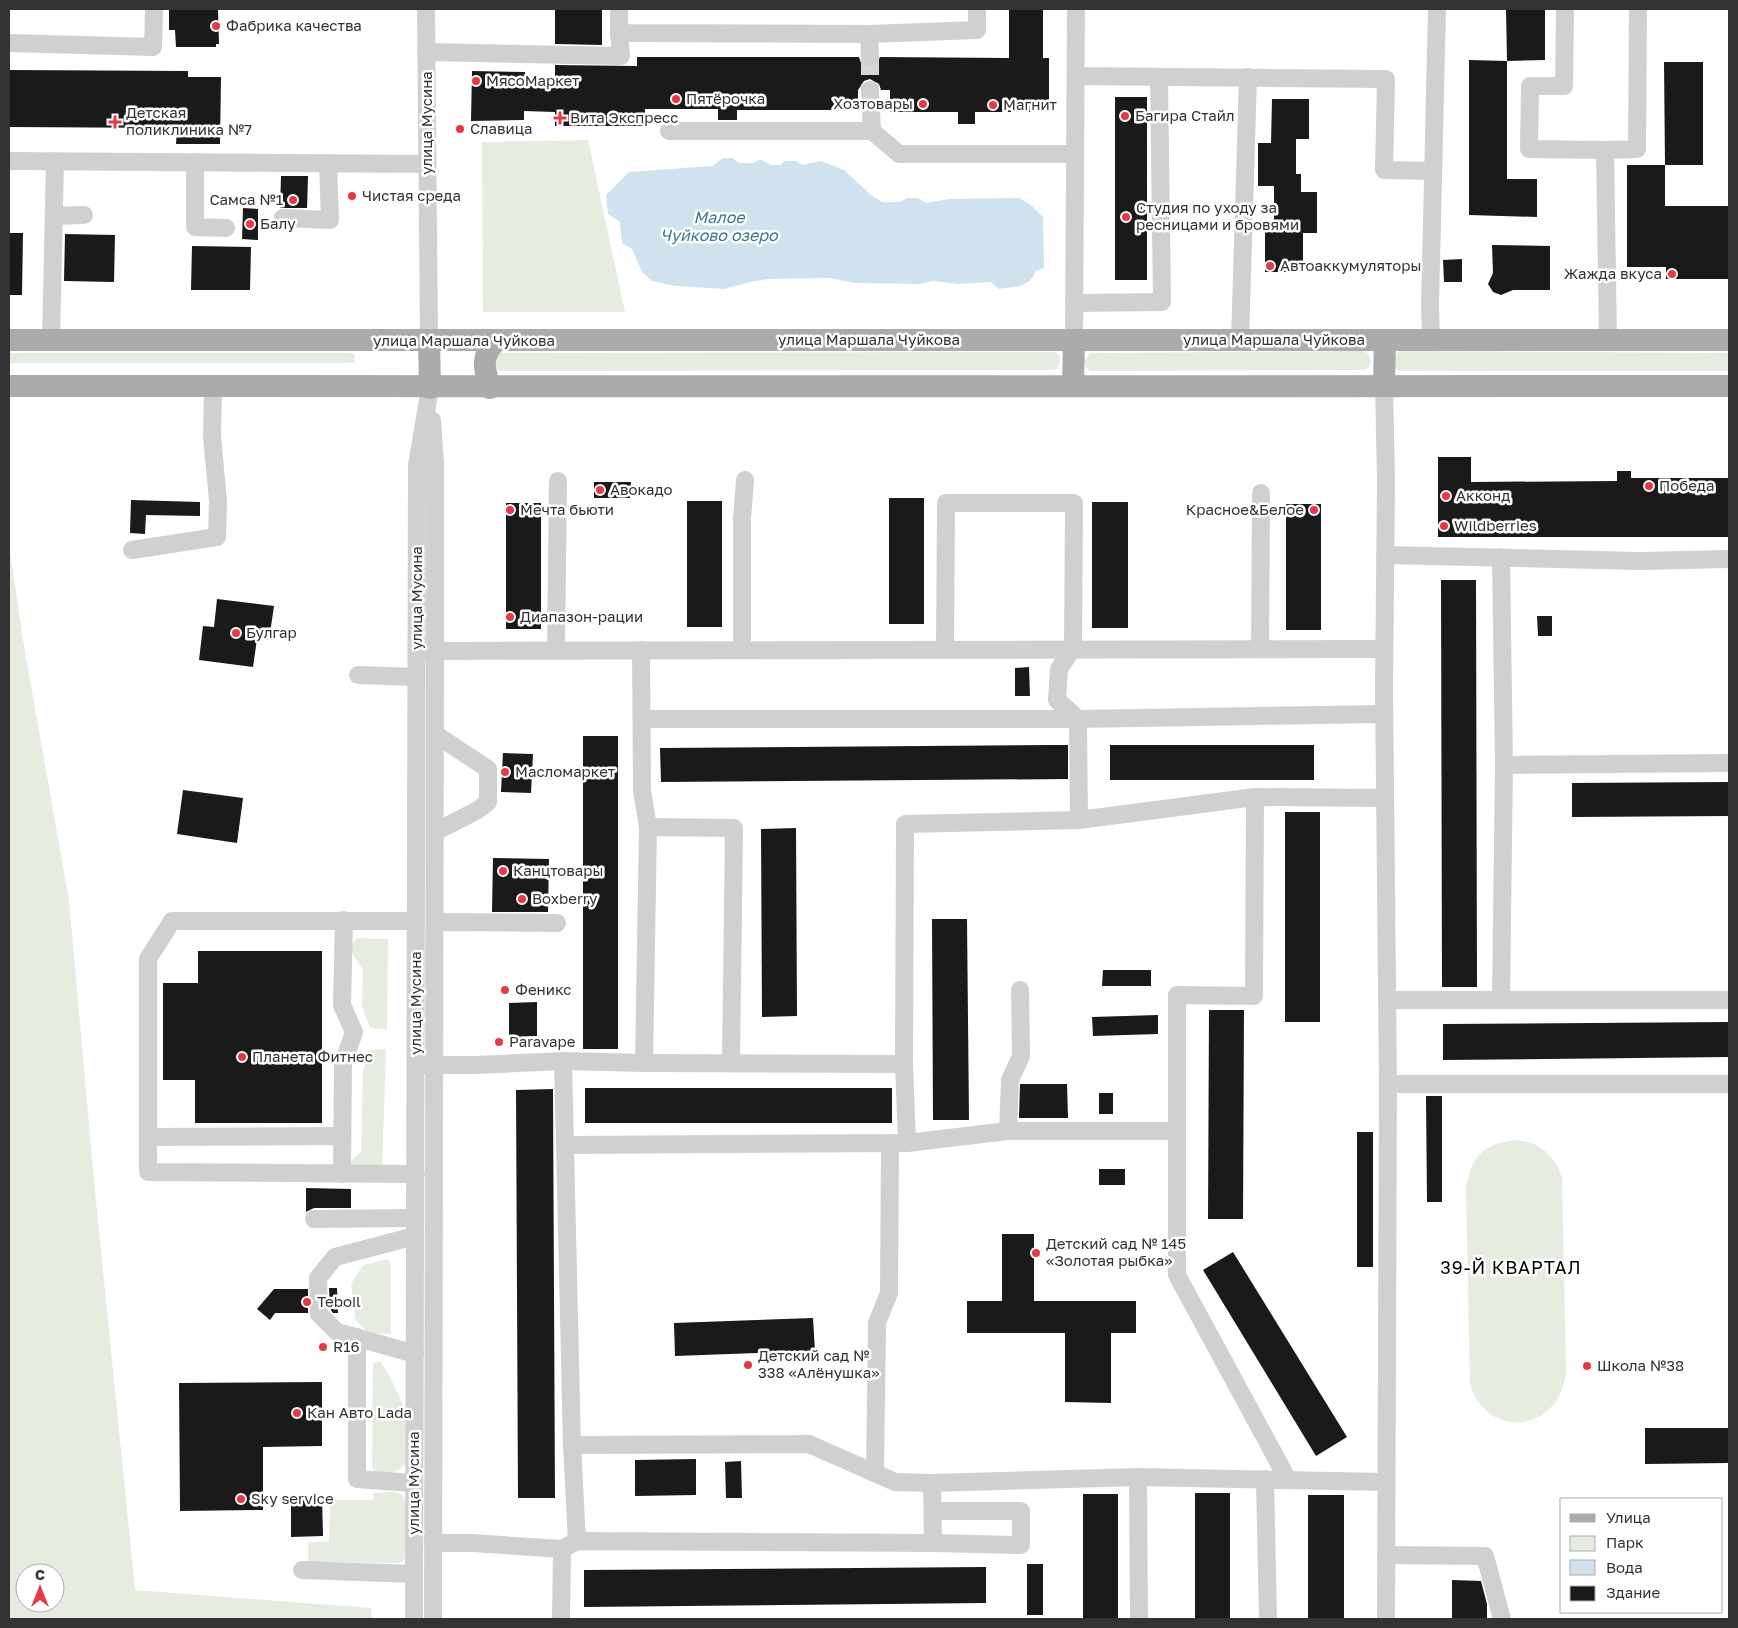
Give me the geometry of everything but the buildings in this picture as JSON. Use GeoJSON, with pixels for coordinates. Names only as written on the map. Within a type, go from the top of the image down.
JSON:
{"type":"FeatureCollection","features":[{"type":"Feature","properties":{"kind":"main road","name":"улица Маршала Чуйкова"},"geometry":{"type":"LineString","coordinates":[[9,340],[1729,340]]}},
{"type":"Feature","properties":{"kind":"main road"},"geometry":{"type":"LineString","coordinates":[[1073,386],[1074,340]]}},
{"type":"Feature","properties":{"kind":"main road"},"geometry":{"type":"LineString","coordinates":[[1384,385],[1385,340]]}},
{"type":"Feature","properties":{"kind":"main road","name":"улица Мусина"},"geometry":{"type":"LineString","coordinates":[[429,341],[430,388]]}},
{"type":"Feature","properties":{"kind":"main road"},"geometry":{"type":"LineString","coordinates":[[490,388],[484,368],[484,359],[487,351],[496,341]]}},
{"type":"Feature","properties":{"kind":"main road"},"geometry":{"type":"LineString","coordinates":[[9,386],[490,388],[1384,385],[1729,386]]}},
{"type":"Feature","properties":{"kind":"street"},"geometry":{"type":"LineString","coordinates":[[9,43],[152,47],[154,9]]}},
{"type":"Feature","properties":{"kind":"street","name":"улица Мусина"},"geometry":{"type":"LineString","coordinates":[[426,9],[429,341]]}},
{"type":"Feature","properties":{"kind":"street"},"geometry":{"type":"LineString","coordinates":[[426,52],[621,56],[619,9]]}},
{"type":"Feature","properties":{"kind":"street"},"geometry":{"type":"LineString","coordinates":[[619,33],[869,34],[977,30],[976,9]]}},
{"type":"Feature","properties":{"kind":"street"},"geometry":{"type":"LineString","coordinates":[[1074,340],[1076,9]]}},
{"type":"Feature","properties":{"kind":"street"},"geometry":{"type":"LineString","coordinates":[[1431,340],[1430,306],[1437,9]]}},
{"type":"Feature","properties":{"kind":"street"},"geometry":{"type":"LineString","coordinates":[[1565,9],[1564,86],[1530,86],[1529,150],[1637,148],[1638,9]]}},
{"type":"Feature","properties":{"kind":"street"},"geometry":{"type":"LineString","coordinates":[[869,34],[870,57]]}},
{"type":"Feature","properties":{"kind":"street"},"geometry":{"type":"LineString","coordinates":[[1076,76],[1386,79],[1384,170],[1434,171]]}},
{"type":"Feature","properties":{"kind":"street"},"geometry":{"type":"LineString","coordinates":[[1240,341],[1248,77]]}},
{"type":"Feature","properties":{"kind":"street"},"geometry":{"type":"LineString","coordinates":[[1074,303],[1162,302],[1159,78]]}},
{"type":"Feature","properties":{"kind":"street"},"geometry":{"type":"LineString","coordinates":[[870,90],[872,131]]}},
{"type":"Feature","properties":{"kind":"street"},"geometry":{"type":"LineString","coordinates":[[668,131],[872,131],[899,154],[1075,154]]}},
{"type":"Feature","properties":{"kind":"street"},"geometry":{"type":"LineString","coordinates":[[1605,150],[1608,339]]}},
{"type":"Feature","properties":{"kind":"street"},"geometry":{"type":"LineString","coordinates":[[9,161],[427,164]]}},
{"type":"Feature","properties":{"kind":"street"},"geometry":{"type":"LineString","coordinates":[[51,340],[55,161]]}},
{"type":"Feature","properties":{"kind":"street"},"geometry":{"type":"LineString","coordinates":[[194,162],[195,227],[226,228]]}},
{"type":"Feature","properties":{"kind":"street"},"geometry":{"type":"LineString","coordinates":[[283,218],[330,220],[328,163]]}},
{"type":"Feature","properties":{"kind":"street"},"geometry":{"type":"LineString","coordinates":[[54,216],[84,215]]}},
{"type":"Feature","properties":{"kind":"street"},"geometry":{"type":"LineString","coordinates":[[1384,385],[1384,714],[1388,1000],[1386,1619]]}},
{"type":"Feature","properties":{"kind":"street"},"geometry":{"type":"LineString","coordinates":[[132,550],[217,537],[218,501],[212,436],[212,387]]}},
{"type":"Feature","properties":{"kind":"street","name":"улица Мусина"},"geometry":{"type":"LineString","coordinates":[[414,1619],[417,465],[430,388]]}},
{"type":"Feature","properties":{"kind":"street","name":"улица Мусина"},"geometry":{"type":"LineString","coordinates":[[430,388],[435,464],[433,1619]]}},
{"type":"Feature","properties":{"kind":"street"},"geometry":{"type":"LineString","coordinates":[[556,650],[558,480]]}},
{"type":"Feature","properties":{"kind":"street"},"geometry":{"type":"LineString","coordinates":[[742,650],[742,519],[744,480]]}},
{"type":"Feature","properties":{"kind":"street"},"geometry":{"type":"LineString","coordinates":[[1260,649],[1261,493]]}},
{"type":"Feature","properties":{"kind":"street"},"geometry":{"type":"LineString","coordinates":[[945,649],[946,502],[1074,503],[1073,648],[1059,669],[1057,700],[1078,719],[1079,820]]}},
{"type":"Feature","properties":{"kind":"street"},"geometry":{"type":"LineString","coordinates":[[1385,556],[1640,561],[1729,559]]}},
{"type":"Feature","properties":{"kind":"street"},"geometry":{"type":"LineString","coordinates":[[1500,557],[1504,765],[1501,1000]]}},
{"type":"Feature","properties":{"kind":"street"},"geometry":{"type":"LineString","coordinates":[[417,651],[1073,648],[1384,649]]}},
{"type":"Feature","properties":{"kind":"street"},"geometry":{"type":"LineString","coordinates":[[641,650],[642,792],[648,827],[644,1063]]}},
{"type":"Feature","properties":{"kind":"street"},"geometry":{"type":"LineString","coordinates":[[358,675],[416,677]]}},
{"type":"Feature","properties":{"kind":"street"},"geometry":{"type":"LineString","coordinates":[[642,719],[1078,719],[1384,714]]}},
{"type":"Feature","properties":{"kind":"street"},"geometry":{"type":"LineString","coordinates":[[435,734],[488,770],[488,802],[478,810],[435,832]]}},
{"type":"Feature","properties":{"kind":"street"},"geometry":{"type":"LineString","coordinates":[[1504,765],[1729,763]]}},
{"type":"Feature","properties":{"kind":"street"},"geometry":{"type":"LineString","coordinates":[[875,1473],[877,1323],[889,1294],[904,1064],[905,824],[1079,820],[1255,797],[1385,798]]}},
{"type":"Feature","properties":{"kind":"street"},"geometry":{"type":"LineString","coordinates":[[1255,797],[1254,996],[1177,995],[1177,1274],[1288,1480]]}},
{"type":"Feature","properties":{"kind":"street"},"geometry":{"type":"LineString","coordinates":[[648,827],[734,828],[731,1063]]}},
{"type":"Feature","properties":{"kind":"street"},"geometry":{"type":"LineString","coordinates":[[342,1174],[343,1064],[354,1032],[342,1004],[344,920]]}},
{"type":"Feature","properties":{"kind":"street"},"geometry":{"type":"LineString","coordinates":[[416,921],[172,921],[148,959],[148,1172],[416,1174]]}},
{"type":"Feature","properties":{"kind":"street"},"geometry":{"type":"LineString","coordinates":[[435,922],[556,923]]}},
{"type":"Feature","properties":{"kind":"street"},"geometry":{"type":"LineString","coordinates":[[1008,1131],[1010,1080],[1021,1056],[1020,990]]}},
{"type":"Feature","properties":{"kind":"street"},"geometry":{"type":"LineString","coordinates":[[1388,1000],[1729,1000]]}},
{"type":"Feature","properties":{"kind":"street"},"geometry":{"type":"LineString","coordinates":[[416,1064],[563,1061],[904,1064]]}},
{"type":"Feature","properties":{"kind":"street"},"geometry":{"type":"LineString","coordinates":[[561,1619],[570,1545],[572,1445],[563,1061]]}},
{"type":"Feature","properties":{"kind":"street"},"geometry":{"type":"LineString","coordinates":[[1388,1084],[1729,1084]]}},
{"type":"Feature","properties":{"kind":"street"},"geometry":{"type":"LineString","coordinates":[[566,1145],[898,1143],[1008,1131],[1176,1131]]}},
{"type":"Feature","properties":{"kind":"street"},"geometry":{"type":"LineString","coordinates":[[148,1137],[342,1136]]}},
{"type":"Feature","properties":{"kind":"street"},"geometry":{"type":"LineString","coordinates":[[314,1218],[416,1218]]}},
{"type":"Feature","properties":{"kind":"street"},"geometry":{"type":"LineString","coordinates":[[415,1354],[336,1332],[319,1314],[318,1278],[335,1257],[416,1236]]}},
{"type":"Feature","properties":{"kind":"street"},"geometry":{"type":"LineString","coordinates":[[357,1337],[357,1479],[414,1483]]}},
{"type":"Feature","properties":{"kind":"street"},"geometry":{"type":"LineString","coordinates":[[572,1445],[809,1444],[896,1482],[1138,1477],[1386,1482]]}},
{"type":"Feature","properties":{"kind":"street"},"geometry":{"type":"LineString","coordinates":[[1138,1477],[1139,1619]]}},
{"type":"Feature","properties":{"kind":"street"},"geometry":{"type":"LineString","coordinates":[[1265,1480],[1268,1619]]}},
{"type":"Feature","properties":{"kind":"street"},"geometry":{"type":"LineString","coordinates":[[932,1482],[933,1543]]}},
{"type":"Feature","properties":{"kind":"street"},"geometry":{"type":"LineString","coordinates":[[433,1543],[570,1545],[1021,1544],[1021,1511],[933,1511]]}},
{"type":"Feature","properties":{"kind":"street"},"geometry":{"type":"LineString","coordinates":[[1386,1555],[1485,1556],[1502,1619]]}},
{"type":"Feature","properties":{"kind":"street"},"geometry":{"type":"LineString","coordinates":[[302,1570],[414,1574]]}},
{"type":"Feature","properties":{"kind":"green space"},"geometry":{"type":"Polygon","coordinates":[[[588,140],[625,312],[483,312],[482,142],[588,140]]]}},
{"type":"Feature","properties":{"kind":"green space"},"geometry":{"type":"Polygon","coordinates":[[[1363,351],[1369,354],[1371,361],[1369,367],[1365,370],[1090,371],[1084,362],[1090,353],[1363,351]]]}},
{"type":"Feature","properties":{"kind":"green space"},"geometry":{"type":"Polygon","coordinates":[[[1400,351],[1729,353],[1729,371],[1399,371],[1394,366],[1396,354],[1400,351]]]}},
{"type":"Feature","properties":{"kind":"green space"},"geometry":{"type":"Polygon","coordinates":[[[1054,352],[1059,355],[1060,361],[1058,368],[1054,370],[500,371],[496,369],[495,356],[500,353],[1054,352]]]}},
{"type":"Feature","properties":{"kind":"green space"},"geometry":{"type":"Polygon","coordinates":[[[9,353],[349,353],[354,354],[355,362],[9,363],[9,353]]]}},
{"type":"Feature","properties":{"kind":"green space"},"geometry":{"type":"Polygon","coordinates":[[[9,545],[24,646],[69,900],[95,1192],[135,1590],[371,1608],[372,1619],[9,1619],[9,545]]]}},
{"type":"Feature","properties":{"kind":"green space"},"geometry":{"type":"Polygon","coordinates":[[[357,938],[388,939],[387,1029],[370,1028],[362,1006],[363,970],[349,948],[357,938]]]}},
{"type":"Feature","properties":{"kind":"green space"},"geometry":{"type":"Polygon","coordinates":[[[386,1049],[382,1173],[350,1168],[351,1161],[361,1152],[363,1071],[370,1050],[386,1049]]]}},
{"type":"Feature","properties":{"kind":"green space"},"geometry":{"type":"Polygon","coordinates":[[[1515,1140],[1531,1143],[1545,1151],[1555,1162],[1562,1178],[1566,1374],[1560,1393],[1550,1408],[1537,1418],[1522,1422],[1506,1421],[1491,1415],[1479,1402],[1470,1384],[1466,1188],[1468,1177],[1475,1160],[1480,1154],[1495,1145],[1515,1140]]]}},
{"type":"Feature","properties":{"kind":"green space"},"geometry":{"type":"Polygon","coordinates":[[[388,1259],[391,1265],[391,1334],[368,1333],[355,1319],[351,1284],[363,1265],[388,1259]]]}},
{"type":"Feature","properties":{"kind":"green space"},"geometry":{"type":"Polygon","coordinates":[[[381,1362],[408,1415],[406,1463],[396,1471],[377,1474],[372,1467],[373,1363],[381,1362]]]}},
{"type":"Feature","properties":{"kind":"green space"},"geometry":{"type":"Polygon","coordinates":[[[373,1493],[398,1493],[403,1496],[406,1502],[409,1530],[407,1554],[404,1560],[400,1563],[308,1562],[308,1542],[329,1542],[330,1500],[373,1500],[373,1493]]]}},
{"type":"Feature","properties":{"kind":"water","name":"Малое Чуйково озеро"},"geometry":{"type":"Polygon","coordinates":[[[723,158],[733,158],[739,163],[754,163],[760,159],[771,165],[781,165],[784,161],[797,161],[802,165],[821,161],[844,170],[871,195],[882,202],[900,202],[907,198],[918,198],[926,203],[949,199],[1019,198],[1031,205],[1043,217],[1044,268],[1036,271],[1029,281],[1021,286],[999,289],[991,282],[958,284],[933,281],[920,284],[855,283],[829,278],[769,279],[724,289],[675,286],[652,281],[642,272],[632,249],[622,243],[620,222],[608,214],[606,195],[629,172],[712,166],[723,158]]]}},
{"type":"Feature","properties":{"kind":"tunnel"},"geometry":{"type":"LineString","coordinates":[[870,57],[870,90]]}},
{"type":"Feature","properties":{"kind":"place","name":"Фабрика качества"},"geometry":{"type":"Point","coordinates":[216,26]}},
{"type":"Feature","properties":{"kind":"place","name":"МясоМаркет"},"geometry":{"type":"Point","coordinates":[476,81]}},
{"type":"Feature","properties":{"kind":"place","name":"Пятёрочка"},"geometry":{"type":"Point","coordinates":[676,99]}},
{"type":"Feature","properties":{"kind":"place","name":"Хозтовары"},"geometry":{"type":"Point","coordinates":[923,104]}},
{"type":"Feature","properties":{"kind":"place","name":"Магнит"},"geometry":{"type":"Point","coordinates":[993,105]}},
{"type":"Feature","properties":{"kind":"place","name":"Багира Стайл"},"geometry":{"type":"Point","coordinates":[1125,116]}},
{"type":"Feature","properties":{"kind":"place","name":"Вита Экспресс"},"geometry":{"type":"Point","coordinates":[560,118]}},
{"type":"Feature","properties":{"kind":"place","name":"Детская поликлиника №7"},"geometry":{"type":"Point","coordinates":[115,122]}},
{"type":"Feature","properties":{"kind":"place","name":"Славица"},"geometry":{"type":"Point","coordinates":[460,129]}},
{"type":"Feature","properties":{"kind":"place","name":"Чистая среда"},"geometry":{"type":"Point","coordinates":[352,196]}},
{"type":"Feature","properties":{"kind":"place","name":"Самса №1"},"geometry":{"type":"Point","coordinates":[293,200]}},
{"type":"Feature","properties":{"kind":"place","name":"Студия по уходу за ресницами и бровями"},"geometry":{"type":"Point","coordinates":[1126,217]}},
{"type":"Feature","properties":{"kind":"place","name":"Балу"},"geometry":{"type":"Point","coordinates":[250,224]}},
{"type":"Feature","properties":{"kind":"place","name":"Автоаккумуляторы"},"geometry":{"type":"Point","coordinates":[1270,266]}},
{"type":"Feature","properties":{"kind":"place","name":"Жажда вкуса"},"geometry":{"type":"Point","coordinates":[1672,274]}},
{"type":"Feature","properties":{"kind":"place","name":"Победа"},"geometry":{"type":"Point","coordinates":[1649,486]}},
{"type":"Feature","properties":{"kind":"place","name":"Авокадо"},"geometry":{"type":"Point","coordinates":[600,490]}},
{"type":"Feature","properties":{"kind":"place","name":"Акконд"},"geometry":{"type":"Point","coordinates":[1446,496]}},
{"type":"Feature","properties":{"kind":"place","name":"Мечта бьюти"},"geometry":{"type":"Point","coordinates":[510,510]}},
{"type":"Feature","properties":{"kind":"place","name":"Красное&Белое"},"geometry":{"type":"Point","coordinates":[1314,510]}},
{"type":"Feature","properties":{"kind":"place","name":"Wildberries"},"geometry":{"type":"Point","coordinates":[1444,526]}},
{"type":"Feature","properties":{"kind":"place","name":"Диапазон-рации"},"geometry":{"type":"Point","coordinates":[510,617]}},
{"type":"Feature","properties":{"kind":"place","name":"Булгар"},"geometry":{"type":"Point","coordinates":[236,633]}},
{"type":"Feature","properties":{"kind":"place","name":"Масломаркет"},"geometry":{"type":"Point","coordinates":[505,772]}},
{"type":"Feature","properties":{"kind":"place","name":"Канцтовары"},"geometry":{"type":"Point","coordinates":[503,871]}},
{"type":"Feature","properties":{"kind":"place","name":"Boxberry"},"geometry":{"type":"Point","coordinates":[522,899]}},
{"type":"Feature","properties":{"kind":"place","name":"Феникс"},"geometry":{"type":"Point","coordinates":[505,990]}},
{"type":"Feature","properties":{"kind":"place","name":"Paravape"},"geometry":{"type":"Point","coordinates":[499,1042]}},
{"type":"Feature","properties":{"kind":"place","name":"Планета Фитнес"},"geometry":{"type":"Point","coordinates":[242,1057]}},
{"type":"Feature","properties":{"kind":"place","name":"Детский сад № 145 «Золотая рыбка»"},"geometry":{"type":"Point","coordinates":[1036,1253]}},
{"type":"Feature","properties":{"kind":"place","name":"Teboil"},"geometry":{"type":"Point","coordinates":[307,1302]}},
{"type":"Feature","properties":{"kind":"place","name":"R16"},"geometry":{"type":"Point","coordinates":[323,1347]}},
{"type":"Feature","properties":{"kind":"place","name":"Детский сад № 338 «Алёнушка»"},"geometry":{"type":"Point","coordinates":[748,1365]}},
{"type":"Feature","properties":{"kind":"place","name":"Школа №38"},"geometry":{"type":"Point","coordinates":[1587,1366]}},
{"type":"Feature","properties":{"kind":"place","name":"Кан Авто Lada"},"geometry":{"type":"Point","coordinates":[297,1413]}},
{"type":"Feature","properties":{"kind":"place","name":"Sky service"},"geometry":{"type":"Point","coordinates":[241,1499]}},
{"type":"Feature","properties":{"kind":"district","name":"39-Й КВАРТАЛ"},"geometry":{"type":"Point","coordinates":[1511,1268]}}]}
